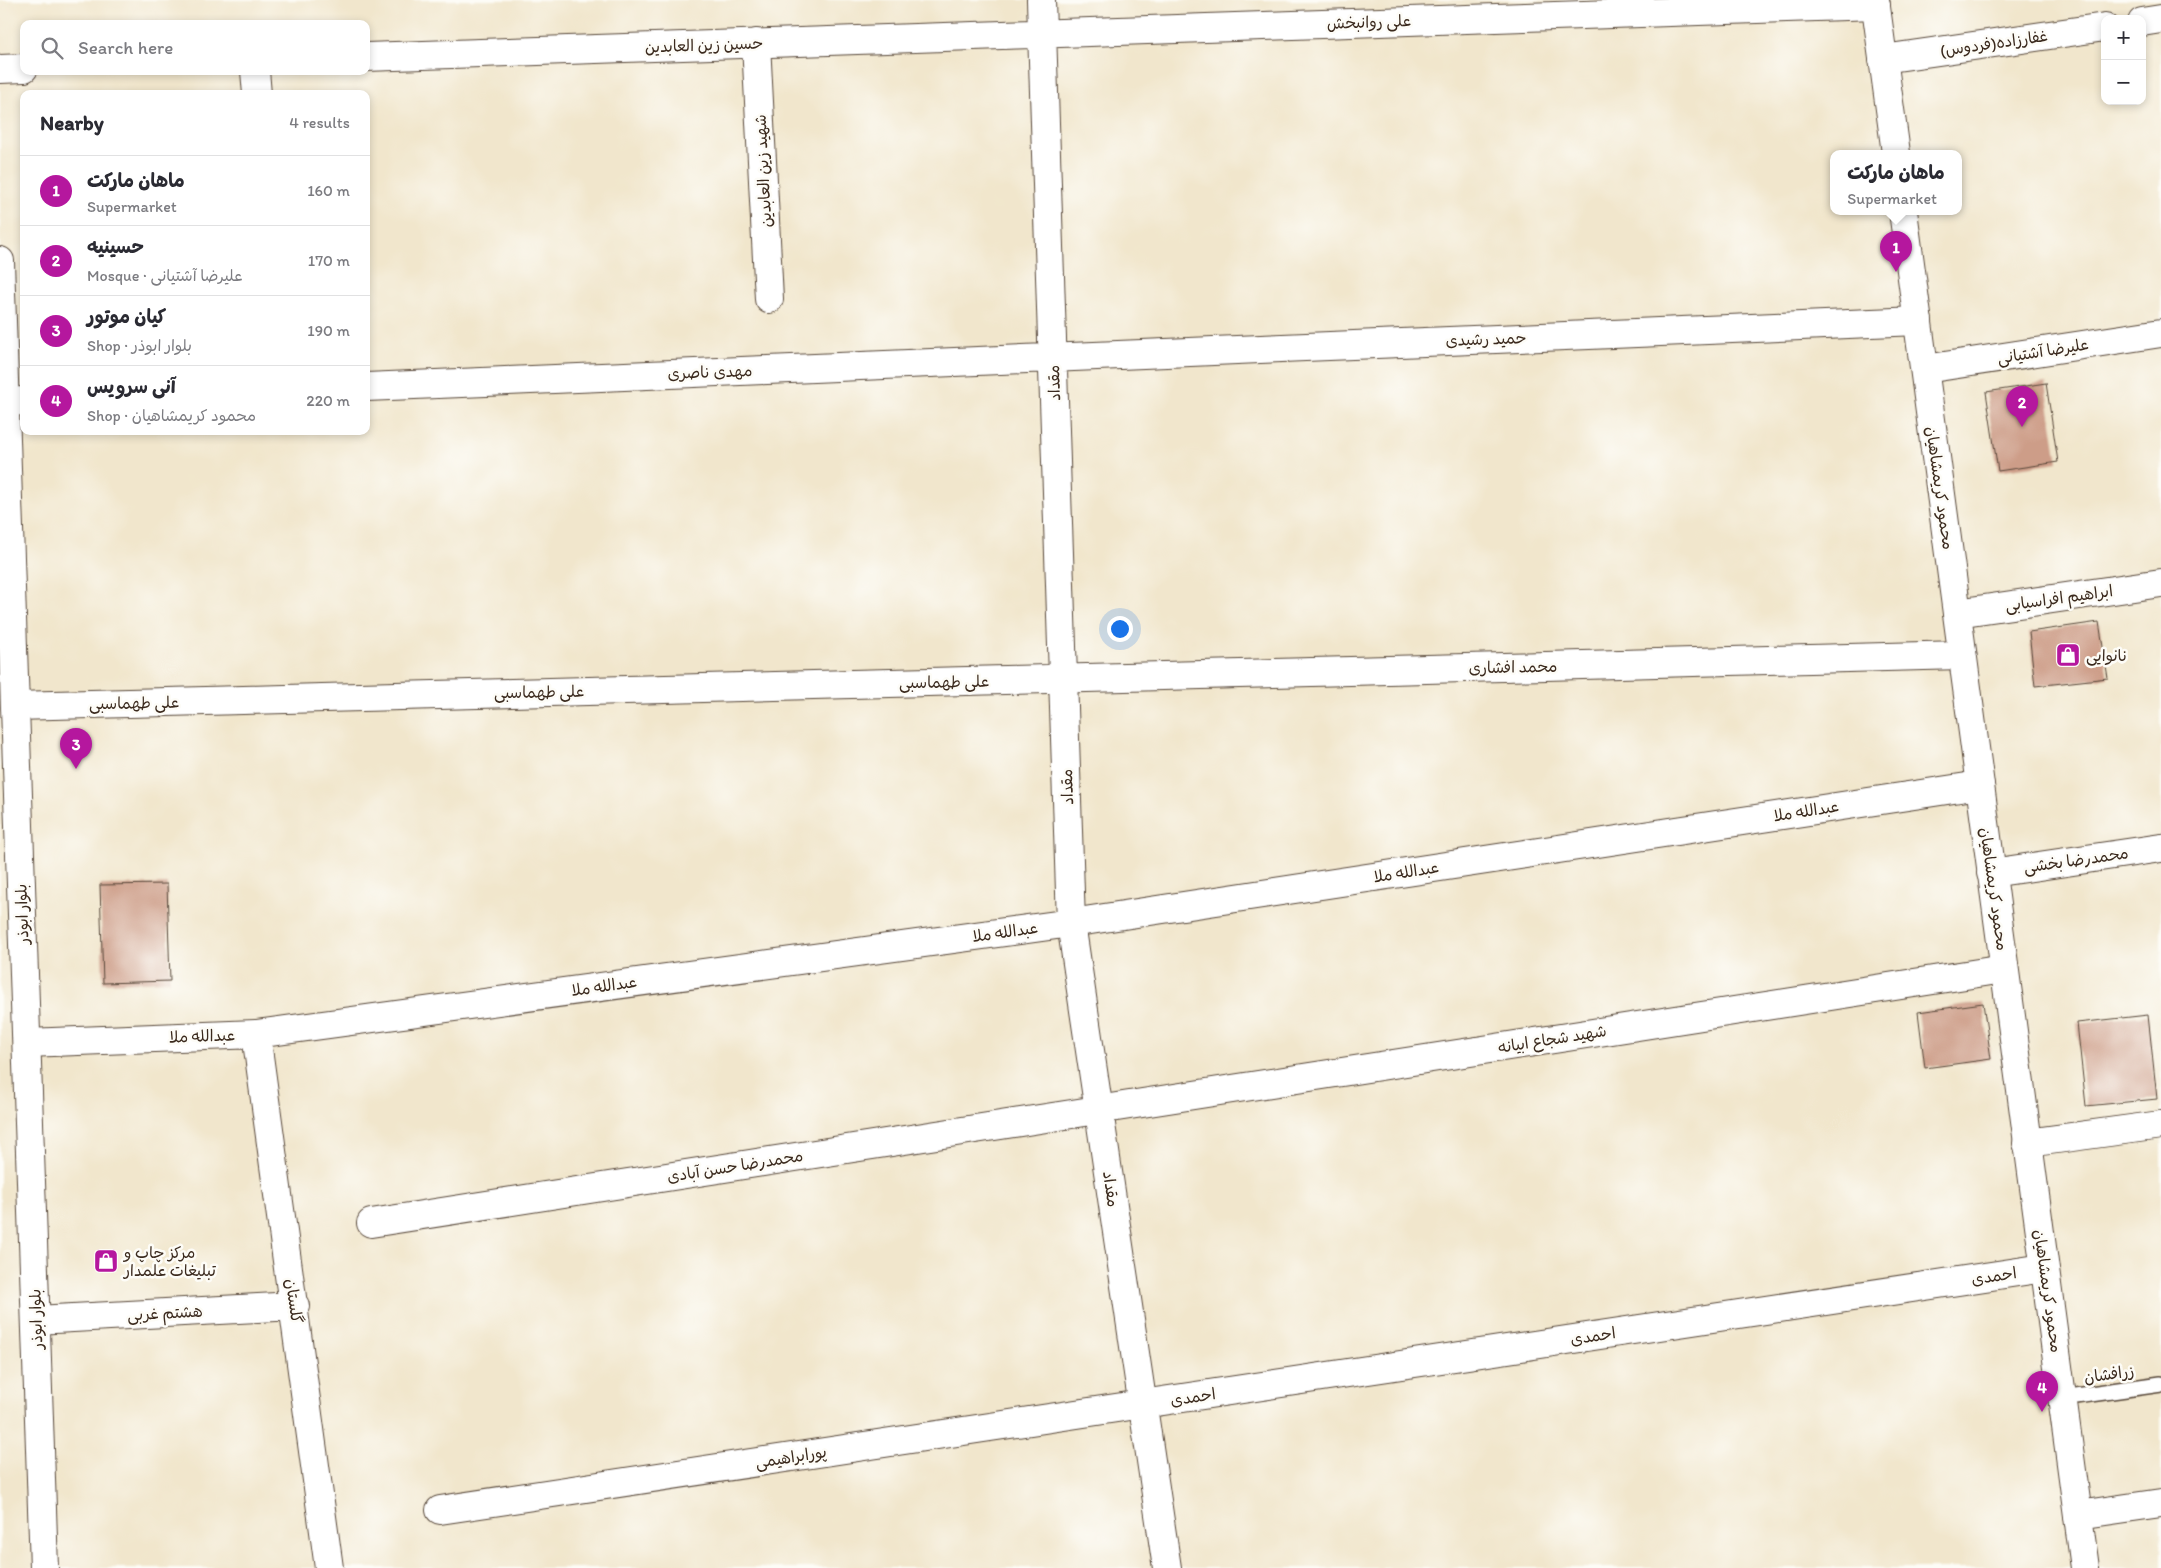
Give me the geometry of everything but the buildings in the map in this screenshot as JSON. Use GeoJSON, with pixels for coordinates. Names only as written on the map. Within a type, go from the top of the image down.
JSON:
{"type":"FeatureCollection","features":[{"type":"Feature","properties":{"kind":"street","name":"مقداد"},"geometry":{"type":"LineString","coordinates":[[1042,0],[1071,923],[1167,1568]]}},
{"type":"Feature","properties":{"kind":"street","name":"علی روانبخش"},"geometry":{"type":"LineString","coordinates":[[1042,33],[1875,2]]}},
{"type":"Feature","properties":{"kind":"street"},"geometry":{"type":"LineString","coordinates":[[1875,2],[1896,150]]}},
{"type":"Feature","properties":{"kind":"street"},"geometry":{"type":"LineString","coordinates":[[2146,21],[2161,19]]}},
{"type":"Feature","properties":{"kind":"street","name":"غفارزاده(فردوس)"},"geometry":{"type":"LineString","coordinates":[[1883,59],[2101,28]]}},
{"type":"Feature","properties":{"kind":"street","name":"حسین زین العابدین"},"geometry":{"type":"LineString","coordinates":[[370,57],[1042,33]]}},
{"type":"Feature","properties":{"kind":"street","name":"شهید زین العابدین"},"geometry":{"type":"LineString","coordinates":[[756,43],[769,299]]}},
{"type":"Feature","properties":{"kind":"street"},"geometry":{"type":"LineString","coordinates":[[0,69],[20,68]]}},
{"type":"Feature","properties":{"kind":"street"},"geometry":{"type":"LineString","coordinates":[[255,75],[257,90]]}},
{"type":"Feature","properties":{"kind":"street","name":"محمود کریمشاهیان"},"geometry":{"type":"LineString","coordinates":[[1904,215],[2085,1568]]}},
{"type":"Feature","properties":{"kind":"street","name":"بلوار ابوذر"},"geometry":{"type":"LineString","coordinates":[[0,261],[14,402],[15,706],[44,1568]]}},
{"type":"Feature","properties":{"kind":"street","name":"حمید رشیدی"},"geometry":{"type":"LineString","coordinates":[[1053,358],[1918,321]]}},
{"type":"Feature","properties":{"kind":"street","name":"علیرضا آشتیانی"},"geometry":{"type":"LineString","coordinates":[[1924,370],[2161,334]]}},
{"type":"Feature","properties":{"kind":"street","name":"مهدی ناصری"},"geometry":{"type":"LineString","coordinates":[[370,387],[1053,358]]}},
{"type":"Feature","properties":{"kind":"street","name":"ابراهیم افراسیابی"},"geometry":{"type":"LineString","coordinates":[[1957,613],[2161,583]]}},
{"type":"Feature","properties":{"kind":"street","name":"محمد افشاری"},"geometry":{"type":"LineString","coordinates":[[1064,678],[1962,655]]}},
{"type":"Feature","properties":{"kind":"street","name":"علی طهماسبی"},"geometry":{"type":"LineString","coordinates":[[15,706],[1064,678]]}},
{"type":"Feature","properties":{"kind":"street","name":"عبدالله ملا"},"geometry":{"type":"LineString","coordinates":[[27,1043],[256,1034],[1071,923],[1980,785]]}},
{"type":"Feature","properties":{"kind":"street","name":"محمدرضا بخشی"},"geometry":{"type":"LineString","coordinates":[[1991,873],[2161,848]]}},
{"type":"Feature","properties":{"kind":"street","name":"شهید شجاع ابیانه"},"geometry":{"type":"LineString","coordinates":[[1099,1110],[2004,969]]}},
{"type":"Feature","properties":{"kind":"street","name":"گلستان"},"geometry":{"type":"LineString","coordinates":[[256,1034],[330,1568]]}},
{"type":"Feature","properties":{"kind":"street","name":"محمدرضا حسن آبادی"},"geometry":{"type":"LineString","coordinates":[[371,1223],[1099,1110]]}},
{"type":"Feature","properties":{"kind":"street"},"geometry":{"type":"LineString","coordinates":[[2027,1143],[2161,1125]]}},
{"type":"Feature","properties":{"kind":"street","name":"احمدی"},"geometry":{"type":"LineString","coordinates":[[1143,1404],[2044,1268]]}},
{"type":"Feature","properties":{"kind":"street","name":"هشتم غربی"},"geometry":{"type":"LineString","coordinates":[[36,1320],[295,1306]]}},
{"type":"Feature","properties":{"kind":"street","name":"پورابراهیمی"},"geometry":{"type":"LineString","coordinates":[[440,1510],[1143,1404]]}},
{"type":"Feature","properties":{"kind":"street"},"geometry":{"type":"LineString","coordinates":[[2078,1515],[2161,1503]]}},
{"type":"Feature","properties":{"kind":"lane","name":"زرافشان"},"geometry":{"type":"LineString","coordinates":[[2062,1398],[2161,1384]]}},
{"type":"Feature","properties":{"kind":"place","name":"ماهان مارکت"},"geometry":{"type":"Point","coordinates":[1896,272]}},
{"type":"Feature","properties":{"kind":"place","name":"حسینیه"},"geometry":{"type":"Point","coordinates":[2022,427]}},
{"type":"Feature","properties":{"kind":"place","name":"نانوایی"},"geometry":{"type":"Point","coordinates":[2068,655]}},
{"type":"Feature","properties":{"kind":"place","name":"کیان موتور"},"geometry":{"type":"Point","coordinates":[76,769]}},
{"type":"Feature","properties":{"kind":"place","name":"مرکز چاپ و تبلیغات علمدار"},"geometry":{"type":"Point","coordinates":[106,1261]}},
{"type":"Feature","properties":{"kind":"place","name":"آنی سرویس"},"geometry":{"type":"Point","coordinates":[2042,1412]}}]}
